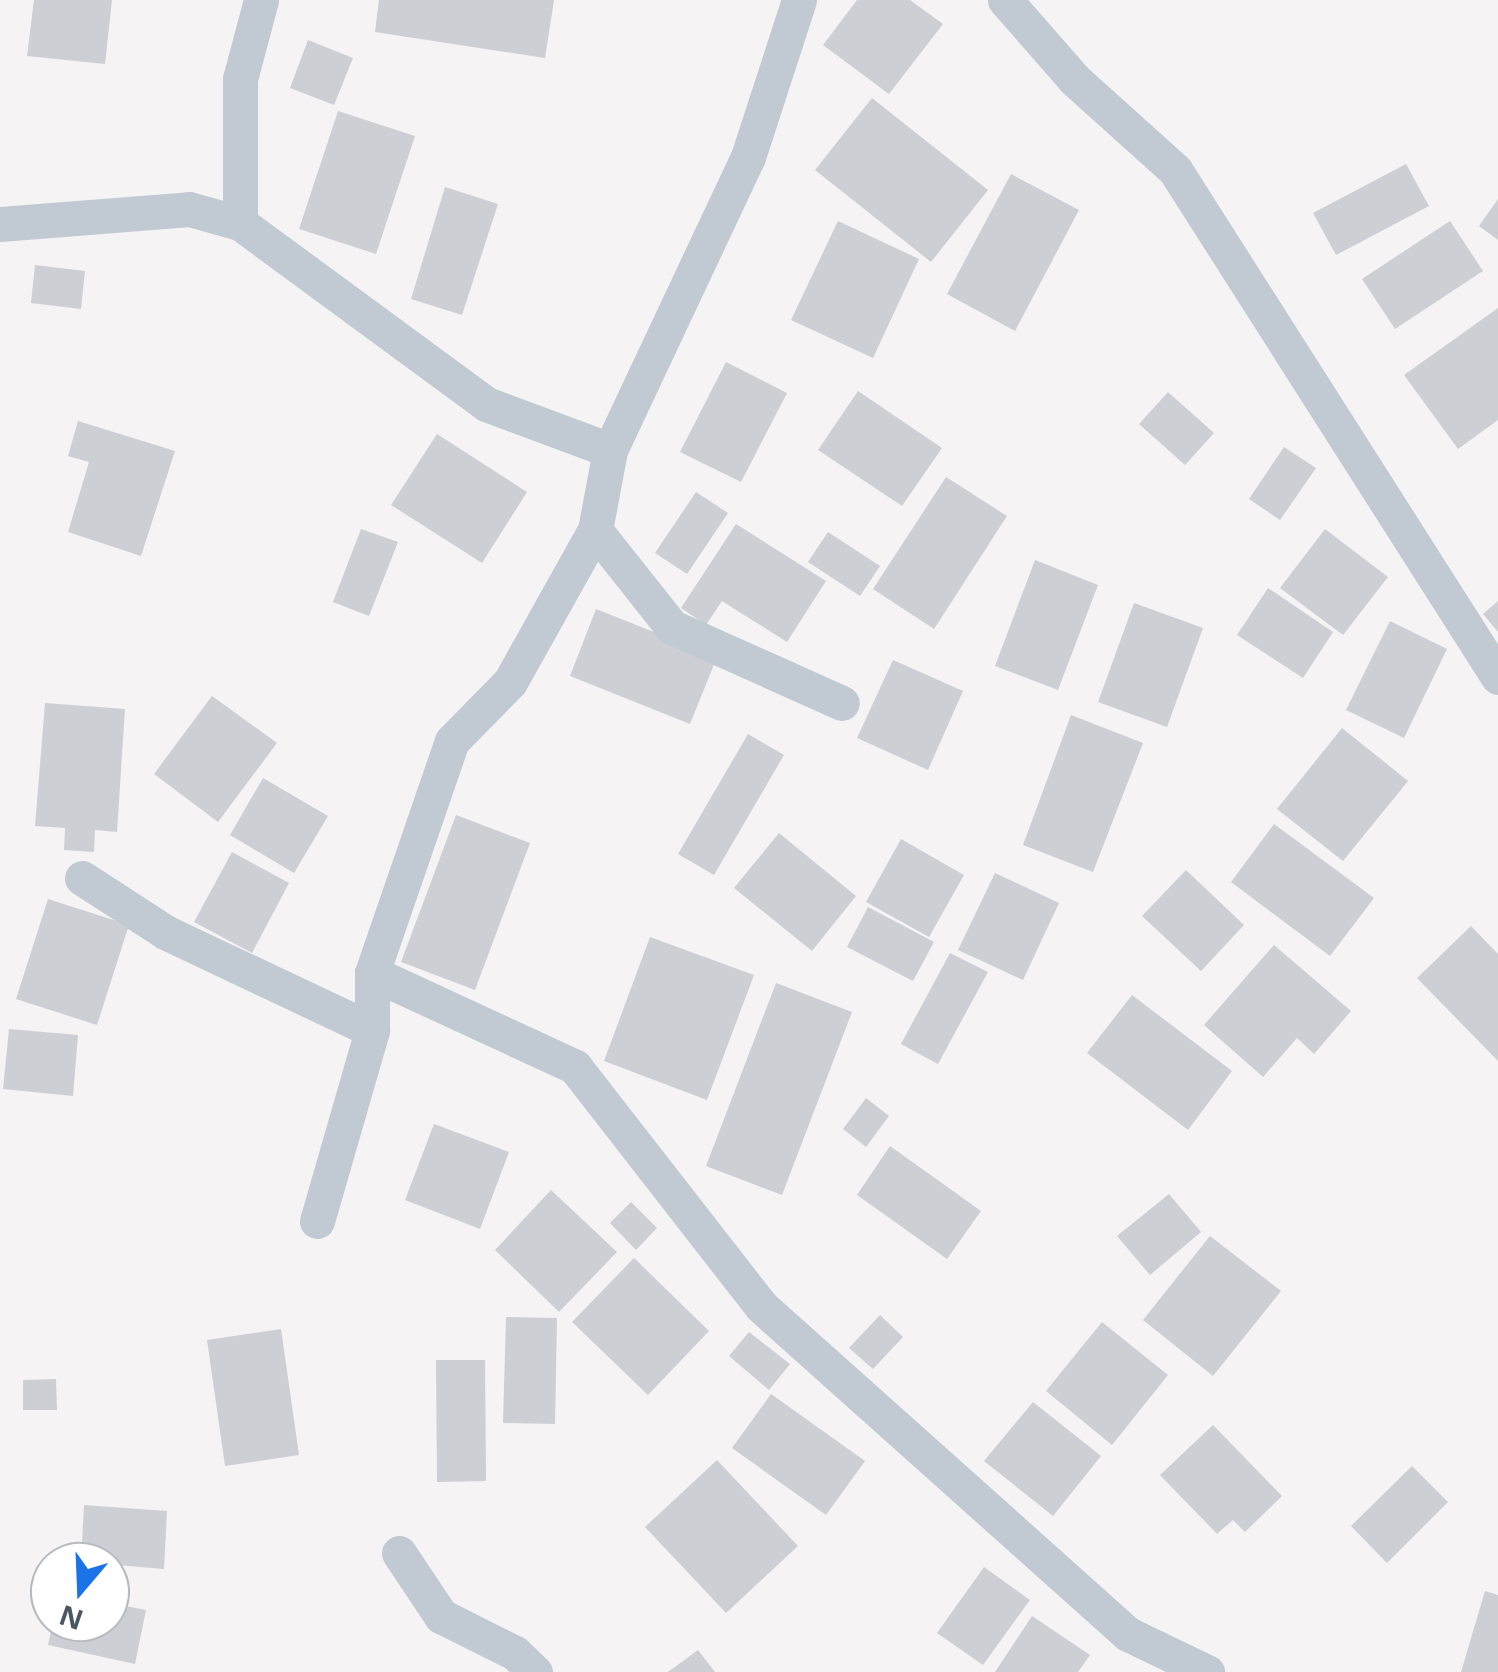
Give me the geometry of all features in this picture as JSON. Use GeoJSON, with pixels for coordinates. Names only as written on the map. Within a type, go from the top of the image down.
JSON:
{"type":"FeatureCollection","features":[{"type":"Feature","properties":{"kind":"street"},"geometry":{"type":"LineString","coordinates":[[240,223],[240,78],[261,0]]}},
{"type":"Feature","properties":{"kind":"street"},"geometry":{"type":"LineString","coordinates":[[316,1222],[372,1030],[372,973],[452,741],[510,682],[595,530],[610,450],[748,157],[799,0]]}},
{"type":"Feature","properties":{"kind":"street"},"geometry":{"type":"LineString","coordinates":[[1005,0],[1075,80],[1174,170],[1498,677]]}},
{"type":"Feature","properties":{"kind":"street"},"geometry":{"type":"LineString","coordinates":[[0,224],[189,208],[240,223],[486,404],[610,450]]}},
{"type":"Feature","properties":{"kind":"street"},"geometry":{"type":"LineString","coordinates":[[595,530],[672,627],[842,703]]}},
{"type":"Feature","properties":{"kind":"street"},"geometry":{"type":"LineString","coordinates":[[82,878],[165,932],[372,1030]]}},
{"type":"Feature","properties":{"kind":"street"},"geometry":{"type":"LineString","coordinates":[[372,973],[576,1067],[761,1306],[1128,1634],[1207,1672]]}},
{"type":"Feature","properties":{"kind":"street"},"geometry":{"type":"LineString","coordinates":[[400,1553],[441,1616],[515,1653],[535,1672]]}},
{"type":"Feature","properties":{"kind":"building"},"geometry":{"type":"Polygon","coordinates":[[[34,0],[112,0],[105,64],[27,56],[34,0]]]}},
{"type":"Feature","properties":{"kind":"building"},"geometry":{"type":"Polygon","coordinates":[[[379,0],[554,0],[545,58],[375,32],[379,0]]]}},
{"type":"Feature","properties":{"kind":"building"},"geometry":{"type":"Polygon","coordinates":[[[857,0],[910,0],[943,24],[889,94],[823,45],[857,0]]]}},
{"type":"Feature","properties":{"kind":"building"},"geometry":{"type":"Polygon","coordinates":[[[308,40],[353,58],[334,105],[290,88],[308,40]]]}},
{"type":"Feature","properties":{"kind":"building"},"geometry":{"type":"Polygon","coordinates":[[[872,98],[988,190],[931,262],[815,170],[872,98]]]}},
{"type":"Feature","properties":{"kind":"building"},"geometry":{"type":"Polygon","coordinates":[[[338,111],[415,136],[376,254],[299,229],[338,111]]]}},
{"type":"Feature","properties":{"kind":"building"},"geometry":{"type":"Polygon","coordinates":[[[1406,164],[1429,206],[1336,255],[1313,213],[1406,164]]]}},
{"type":"Feature","properties":{"kind":"building"},"geometry":{"type":"Polygon","coordinates":[[[1011,174],[1079,210],[1015,331],[947,294],[1011,174]]]}},
{"type":"Feature","properties":{"kind":"building"},"geometry":{"type":"Polygon","coordinates":[[[445,187],[498,204],[462,315],[411,299],[445,187]]]}},
{"type":"Feature","properties":{"kind":"building"},"geometry":{"type":"Polygon","coordinates":[[[1498,199],[1498,240],[1479,226],[1498,199]]]}},
{"type":"Feature","properties":{"kind":"building"},"geometry":{"type":"Polygon","coordinates":[[[838,221],[919,259],[873,358],[791,320],[838,221]]]}},
{"type":"Feature","properties":{"kind":"building"},"geometry":{"type":"Polygon","coordinates":[[[1450,221],[1483,271],[1395,329],[1362,279],[1450,221]]]}},
{"type":"Feature","properties":{"kind":"building"},"geometry":{"type":"Polygon","coordinates":[[[35,265],[85,271],[81,309],[31,303],[35,265]]]}},
{"type":"Feature","properties":{"kind":"building"},"geometry":{"type":"Polygon","coordinates":[[[1498,308],[1498,420],[1458,449],[1404,375],[1498,308]]]}},
{"type":"Feature","properties":{"kind":"building"},"geometry":{"type":"Polygon","coordinates":[[[726,362],[787,393],[741,482],[680,452],[726,362]]]}},
{"type":"Feature","properties":{"kind":"building"},"geometry":{"type":"Polygon","coordinates":[[[858,391],[942,448],[902,506],[818,450],[858,391]]]}},
{"type":"Feature","properties":{"kind":"building"},"geometry":{"type":"Polygon","coordinates":[[[1168,392],[1214,433],[1185,465],[1139,424],[1168,392]]]}},
{"type":"Feature","properties":{"kind":"building"},"geometry":{"type":"Polygon","coordinates":[[[78,421],[175,451],[141,556],[68,532],[89,462],[68,456],[78,421]]]}},
{"type":"Feature","properties":{"kind":"building"},"geometry":{"type":"Polygon","coordinates":[[[437,434],[527,492],[482,563],[391,505],[437,434]]]}},
{"type":"Feature","properties":{"kind":"building"},"geometry":{"type":"Polygon","coordinates":[[[1284,447],[1316,468],[1280,520],[1249,499],[1284,447]]]}},
{"type":"Feature","properties":{"kind":"building"},"geometry":{"type":"Polygon","coordinates":[[[946,477],[1007,516],[934,629],[873,589],[946,477]]]}},
{"type":"Feature","properties":{"kind":"building"},"geometry":{"type":"Polygon","coordinates":[[[696,492],[728,513],[687,574],[655,553],[696,492]]]}},
{"type":"Feature","properties":{"kind":"building"},"geometry":{"type":"Polygon","coordinates":[[[736,524],[826,581],[787,642],[722,601],[706,625],[681,608],[736,524]]]}},
{"type":"Feature","properties":{"kind":"building"},"geometry":{"type":"Polygon","coordinates":[[[361,529],[398,542],[369,616],[333,602],[361,529]]]}},
{"type":"Feature","properties":{"kind":"building"},"geometry":{"type":"Polygon","coordinates":[[[1325,529],[1388,577],[1343,635],[1280,588],[1325,529]]]}},
{"type":"Feature","properties":{"kind":"building"},"geometry":{"type":"Polygon","coordinates":[[[828,532],[880,566],[860,596],[808,562],[828,532]]]}},
{"type":"Feature","properties":{"kind":"building"},"geometry":{"type":"Polygon","coordinates":[[[1035,560],[1098,585],[1058,690],[995,666],[1035,560]]]}},
{"type":"Feature","properties":{"kind":"building"},"geometry":{"type":"Polygon","coordinates":[[[1268,588],[1333,632],[1303,678],[1237,635],[1268,588]]]}},
{"type":"Feature","properties":{"kind":"building"},"geometry":{"type":"Polygon","coordinates":[[[1498,601],[1498,632],[1483,614],[1498,601]]]}},
{"type":"Feature","properties":{"kind":"building"},"geometry":{"type":"Polygon","coordinates":[[[1134,603],[1203,628],[1167,727],[1098,702],[1134,603]]]}},
{"type":"Feature","properties":{"kind":"building"},"geometry":{"type":"Polygon","coordinates":[[[596,609],[717,657],[690,724],[570,676],[596,609]]]}},
{"type":"Feature","properties":{"kind":"building"},"geometry":{"type":"Polygon","coordinates":[[[1390,621],[1447,649],[1404,738],[1346,710],[1390,621]]]}},
{"type":"Feature","properties":{"kind":"building"},"geometry":{"type":"Polygon","coordinates":[[[893,660],[963,691],[928,770],[857,738],[893,660]]]}},
{"type":"Feature","properties":{"kind":"building"},"geometry":{"type":"Polygon","coordinates":[[[212,696],[277,743],[218,822],[154,774],[212,696]]]}},
{"type":"Feature","properties":{"kind":"building"},"geometry":{"type":"Polygon","coordinates":[[[45,703],[125,709],[117,832],[95,830],[94,852],[64,850],[65,828],[35,826],[45,703]]]}},
{"type":"Feature","properties":{"kind":"building"},"geometry":{"type":"Polygon","coordinates":[[[1071,715],[1143,743],[1093,872],[1023,845],[1071,715]]]}},
{"type":"Feature","properties":{"kind":"building"},"geometry":{"type":"Polygon","coordinates":[[[1342,728],[1408,781],[1343,861],[1277,809],[1342,728]]]}},
{"type":"Feature","properties":{"kind":"building"},"geometry":{"type":"Polygon","coordinates":[[[748,734],[784,755],[714,875],[678,854],[748,734]]]}},
{"type":"Feature","properties":{"kind":"building"},"geometry":{"type":"Polygon","coordinates":[[[263,778],[328,816],[294,873],[230,835],[263,778]]]}},
{"type":"Feature","properties":{"kind":"building"},"geometry":{"type":"Polygon","coordinates":[[[456,815],[530,843],[475,990],[401,962],[456,815]]]}},
{"type":"Feature","properties":{"kind":"building"},"geometry":{"type":"Polygon","coordinates":[[[1274,824],[1374,898],[1330,956],[1231,882],[1274,824]]]}},
{"type":"Feature","properties":{"kind":"building"},"geometry":{"type":"Polygon","coordinates":[[[779,833],[856,896],[812,951],[734,888],[779,833]]]}},
{"type":"Feature","properties":{"kind":"building"},"geometry":{"type":"Polygon","coordinates":[[[901,839],[964,875],[929,937],[866,902],[901,839]]]}},
{"type":"Feature","properties":{"kind":"building"},"geometry":{"type":"Polygon","coordinates":[[[232,852],[289,883],[252,953],[194,922],[232,852]]]}},
{"type":"Feature","properties":{"kind":"building"},"geometry":{"type":"Polygon","coordinates":[[[1186,870],[1244,925],[1201,971],[1142,916],[1186,870]]]}},
{"type":"Feature","properties":{"kind":"building"},"geometry":{"type":"Polygon","coordinates":[[[995,873],[1059,903],[1023,980],[958,950],[995,873]]]}},
{"type":"Feature","properties":{"kind":"building"},"geometry":{"type":"Polygon","coordinates":[[[48,899],[129,925],[97,1025],[16,999],[48,899]]]}},
{"type":"Feature","properties":{"kind":"building"},"geometry":{"type":"Polygon","coordinates":[[[868,907],[934,942],[913,981],[847,947],[868,907]]]}},
{"type":"Feature","properties":{"kind":"building"},"geometry":{"type":"Polygon","coordinates":[[[1471,926],[1498,954],[1498,1061],[1417,978],[1471,926]]]}},
{"type":"Feature","properties":{"kind":"building"},"geometry":{"type":"Polygon","coordinates":[[[650,937],[754,975],[707,1100],[604,1061],[650,937]]]}},
{"type":"Feature","properties":{"kind":"building"},"geometry":{"type":"Polygon","coordinates":[[[1274,945],[1351,1011],[1314,1054],[1297,1038],[1263,1077],[1204,1025],[1274,945]]]}},
{"type":"Feature","properties":{"kind":"building"},"geometry":{"type":"Polygon","coordinates":[[[950,953],[988,972],[938,1064],[901,1044],[950,953]]]}},
{"type":"Feature","properties":{"kind":"building"},"geometry":{"type":"Polygon","coordinates":[[[776,983],[852,1012],[782,1195],[706,1166],[776,983]]]}},
{"type":"Feature","properties":{"kind":"building"},"geometry":{"type":"Polygon","coordinates":[[[1132,995],[1232,1071],[1188,1130],[1087,1053],[1132,995]]]}},
{"type":"Feature","properties":{"kind":"building"},"geometry":{"type":"Polygon","coordinates":[[[9,1029],[78,1035],[73,1096],[3,1089],[9,1029]]]}},
{"type":"Feature","properties":{"kind":"building"},"geometry":{"type":"Polygon","coordinates":[[[866,1098],[889,1116],[866,1147],[843,1129],[866,1098]]]}},
{"type":"Feature","properties":{"kind":"building"},"geometry":{"type":"Polygon","coordinates":[[[434,1124],[509,1152],[480,1229],[405,1200],[434,1124]]]}},
{"type":"Feature","properties":{"kind":"building"},"geometry":{"type":"Polygon","coordinates":[[[890,1146],[981,1211],[947,1259],[857,1195],[890,1146]]]}},
{"type":"Feature","properties":{"kind":"building"},"geometry":{"type":"Polygon","coordinates":[[[551,1190],[617,1252],[559,1312],[495,1250],[551,1190]]]}},
{"type":"Feature","properties":{"kind":"building"},"geometry":{"type":"Polygon","coordinates":[[[1169,1194],[1201,1232],[1150,1275],[1117,1236],[1169,1194]]]}},
{"type":"Feature","properties":{"kind":"building"},"geometry":{"type":"Polygon","coordinates":[[[631,1202],[657,1228],[636,1250],[610,1223],[631,1202]]]}},
{"type":"Feature","properties":{"kind":"building"},"geometry":{"type":"Polygon","coordinates":[[[1210,1236],[1281,1291],[1213,1376],[1143,1320],[1210,1236]]]}},
{"type":"Feature","properties":{"kind":"building"},"geometry":{"type":"Polygon","coordinates":[[[634,1258],[709,1331],[648,1395],[572,1322],[634,1258]]]}},
{"type":"Feature","properties":{"kind":"building"},"geometry":{"type":"Polygon","coordinates":[[[880,1315],[903,1337],[873,1369],[849,1348],[880,1315]]]}},
{"type":"Feature","properties":{"kind":"building"},"geometry":{"type":"Polygon","coordinates":[[[506,1317],[557,1318],[555,1424],[503,1423],[506,1317]]]}},
{"type":"Feature","properties":{"kind":"building"},"geometry":{"type":"Polygon","coordinates":[[[1102,1322],[1168,1375],[1112,1445],[1046,1391],[1102,1322]]]}},
{"type":"Feature","properties":{"kind":"building"},"geometry":{"type":"Polygon","coordinates":[[[281,1329],[299,1455],[225,1466],[207,1340],[281,1329]]]}},
{"type":"Feature","properties":{"kind":"building"},"geometry":{"type":"Polygon","coordinates":[[[749,1332],[790,1364],[769,1390],[729,1356],[749,1332]]]}},
{"type":"Feature","properties":{"kind":"building"},"geometry":{"type":"Polygon","coordinates":[[[436,1360],[485,1360],[486,1481],[437,1482],[436,1360]]]}},
{"type":"Feature","properties":{"kind":"building"},"geometry":{"type":"Polygon","coordinates":[[[56,1379],[57,1410],[23,1410],[23,1380],[56,1379]]]}},
{"type":"Feature","properties":{"kind":"building"},"geometry":{"type":"Polygon","coordinates":[[[771,1394],[865,1461],[826,1515],[732,1448],[771,1394]]]}},
{"type":"Feature","properties":{"kind":"building"},"geometry":{"type":"Polygon","coordinates":[[[1033,1402],[1101,1456],[1053,1516],[984,1461],[1033,1402]]]}},
{"type":"Feature","properties":{"kind":"building"},"geometry":{"type":"Polygon","coordinates":[[[1213,1425],[1282,1496],[1245,1532],[1233,1520],[1217,1534],[1160,1475],[1213,1425]]]}},
{"type":"Feature","properties":{"kind":"building"},"geometry":{"type":"Polygon","coordinates":[[[717,1460],[798,1546],[726,1613],[645,1527],[717,1460]]]}},
{"type":"Feature","properties":{"kind":"building"},"geometry":{"type":"Polygon","coordinates":[[[1412,1466],[1448,1502],[1387,1563],[1351,1526],[1412,1466]]]}},
{"type":"Feature","properties":{"kind":"building"},"geometry":{"type":"Polygon","coordinates":[[[84,1505],[167,1511],[164,1569],[130,1566],[130,1542],[82,1542],[84,1505]]]}},
{"type":"Feature","properties":{"kind":"building"},"geometry":{"type":"Polygon","coordinates":[[[984,1567],[1030,1600],[983,1665],[937,1633],[984,1567]]]}},
{"type":"Feature","properties":{"kind":"building"},"geometry":{"type":"Polygon","coordinates":[[[1485,1591],[1498,1595],[1498,1672],[1461,1672],[1485,1591]]]}},
{"type":"Feature","properties":{"kind":"building"},"geometry":{"type":"Polygon","coordinates":[[[130,1607],[146,1610],[135,1664],[48,1645],[130,1642],[130,1607]]]}},
{"type":"Feature","properties":{"kind":"building"},"geometry":{"type":"Polygon","coordinates":[[[1032,1616],[1090,1655],[1078,1672],[995,1672],[1032,1616]]]}},
{"type":"Feature","properties":{"kind":"building"},"geometry":{"type":"Polygon","coordinates":[[[698,1650],[715,1672],[668,1672],[698,1650]]]}}]}
